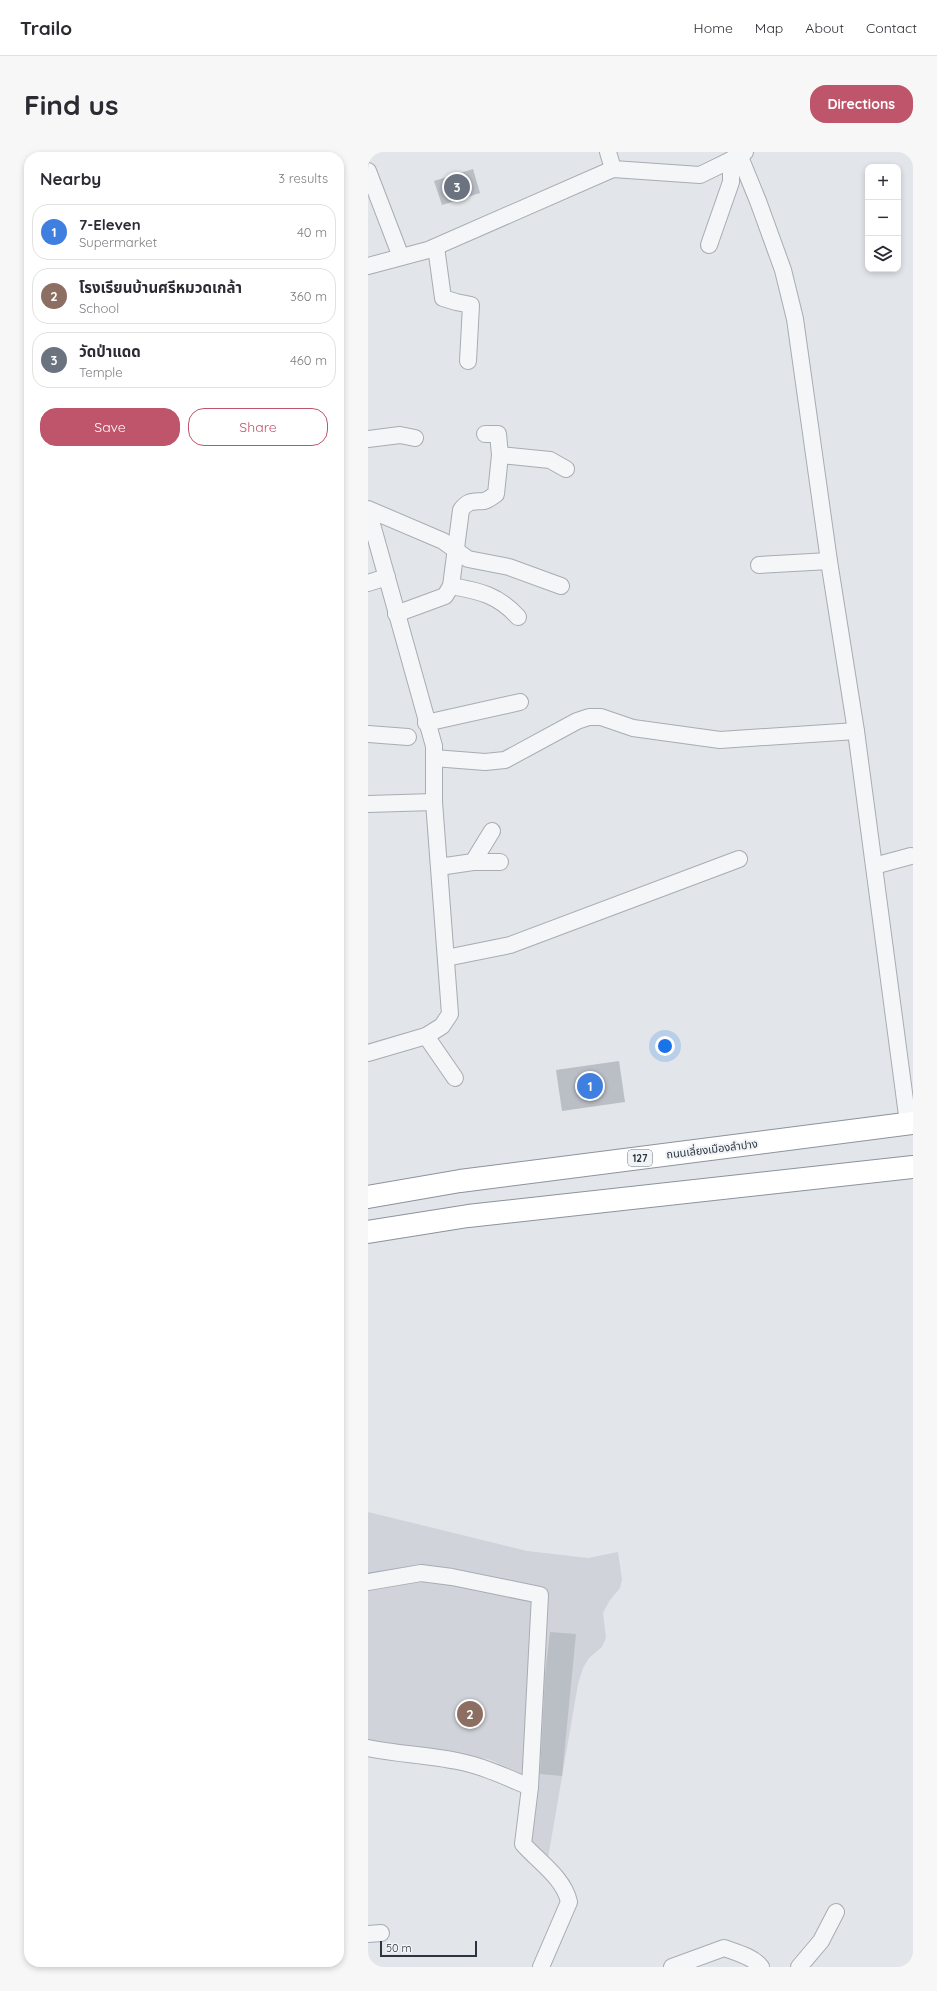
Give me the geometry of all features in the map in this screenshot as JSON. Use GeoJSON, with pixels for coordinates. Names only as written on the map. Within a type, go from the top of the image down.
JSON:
{"type":"FeatureCollection","features":[{"type":"Feature","properties":{"kind":"highway","name":"ถนนเลี่ยงเมืองลำปาง"},"geometry":{"type":"LineString","coordinates":[[368,1197],[460,1181],[910,1123]]}},
{"type":"Feature","properties":{"kind":"highway"},"geometry":{"type":"LineString","coordinates":[[368,1232],[468,1216],[913,1167]]}},
{"type":"Feature","properties":{"kind":"street"},"geometry":{"type":"LineString","coordinates":[[608,152],[612,169]]}},
{"type":"Feature","properties":{"kind":"street"},"geometry":{"type":"LineString","coordinates":[[368,266],[436,247],[612,169],[700,175],[738,155]]}},
{"type":"Feature","properties":{"kind":"street"},"geometry":{"type":"LineString","coordinates":[[709,245],[731,182],[738,155]]}},
{"type":"Feature","properties":{"kind":"street"},"geometry":{"type":"LineString","coordinates":[[738,155],[758,200],[783,270],[795,319],[829,561],[856,731],[880,865],[910,1123]]}},
{"type":"Feature","properties":{"kind":"street"},"geometry":{"type":"LineString","coordinates":[[368,171],[401,257]]}},
{"type":"Feature","properties":{"kind":"street"},"geometry":{"type":"LineString","coordinates":[[436,247],[443,298],[471,305],[468,361]]}},
{"type":"Feature","properties":{"kind":"street"},"geometry":{"type":"LineString","coordinates":[[396,614],[445,596],[451,586],[461,510],[465,504],[471,501],[485,501],[496,494],[500,455],[498,434],[485,434]]}},
{"type":"Feature","properties":{"kind":"street"},"geometry":{"type":"LineString","coordinates":[[368,439],[400,435],[415,438]]}},
{"type":"Feature","properties":{"kind":"street"},"geometry":{"type":"LineString","coordinates":[[500,455],[550,460],[566,469]]}},
{"type":"Feature","properties":{"kind":"street"},"geometry":{"type":"LineString","coordinates":[[368,510],[443,541],[468,559],[509,567],[561,586]]}},
{"type":"Feature","properties":{"kind":"street"},"geometry":{"type":"LineString","coordinates":[[368,510],[426,723],[434,746],[434,802],[450,1014],[442,1026],[426,1036],[368,1053]]}},
{"type":"Feature","properties":{"kind":"street"},"geometry":{"type":"LineString","coordinates":[[758,565],[829,561]]}},
{"type":"Feature","properties":{"kind":"street"},"geometry":{"type":"LineString","coordinates":[[368,582],[387,577]]}},
{"type":"Feature","properties":{"kind":"street"},"geometry":{"type":"LineString","coordinates":[[451,586],[481,591],[507,605],[518,617]]}},
{"type":"Feature","properties":{"kind":"street"},"geometry":{"type":"LineString","coordinates":[[426,723],[520,702]]}},
{"type":"Feature","properties":{"kind":"street"},"geometry":{"type":"LineString","coordinates":[[434,758],[485,762],[505,760],[577,721],[589,717],[601,717],[633,728],[720,740],[856,731]]}},
{"type":"Feature","properties":{"kind":"street"},"geometry":{"type":"LineString","coordinates":[[368,734],[408,737]]}},
{"type":"Feature","properties":{"kind":"street"},"geometry":{"type":"LineString","coordinates":[[368,804],[434,802]]}},
{"type":"Feature","properties":{"kind":"street"},"geometry":{"type":"LineString","coordinates":[[473,862],[492,831]]}},
{"type":"Feature","properties":{"kind":"street"},"geometry":{"type":"LineString","coordinates":[[880,865],[911,856]]}},
{"type":"Feature","properties":{"kind":"street"},"geometry":{"type":"LineString","coordinates":[[446,958],[510,945],[739,859]]}},
{"type":"Feature","properties":{"kind":"street"},"geometry":{"type":"LineString","coordinates":[[439,867],[473,862],[500,862]]}},
{"type":"Feature","properties":{"kind":"street"},"geometry":{"type":"LineString","coordinates":[[426,1036],[455,1078]]}},
{"type":"Feature","properties":{"kind":"street"},"geometry":{"type":"LineString","coordinates":[[368,1582],[421,1573],[452,1577],[540,1595],[530,1787],[523,1844],[558,1880],[567,1894],[569,1902],[545,1966]]}},
{"type":"Feature","properties":{"kind":"street"},"geometry":{"type":"LineString","coordinates":[[368,1748],[457,1761],[489,1769],[530,1787]]}},
{"type":"Feature","properties":{"kind":"street"},"geometry":{"type":"LineString","coordinates":[[799,1967],[821,1942],[836,1912]]}},
{"type":"Feature","properties":{"kind":"street"},"geometry":{"type":"LineString","coordinates":[[672,1967],[724,1948],[743,1955],[759,1964],[761,1967]]}},
{"type":"Feature","properties":{"kind":"shaded area"},"geometry":{"type":"Polygon","coordinates":[[[368,1512],[527,1551],[588,1558],[618,1552],[622,1579],[620,1588],[610,1600],[603,1613],[606,1638],[602,1647],[589,1658],[583,1668],[578,1684],[548,1858],[530,1840],[537,1780],[488,1759],[368,1743],[368,1512]]]}},
{"type":"Feature","properties":{"kind":"building"},"geometry":{"type":"Polygon","coordinates":[[[473,169],[480,193],[442,205],[434,181],[473,169]]]}},
{"type":"Feature","properties":{"kind":"building"},"geometry":{"type":"Polygon","coordinates":[[[619,1061],[625,1102],[562,1111],[556,1070],[619,1061]]]}},
{"type":"Feature","properties":{"kind":"building"},"geometry":{"type":"Polygon","coordinates":[[[550,1632],[576,1634],[562,1776],[540,1774],[545,1676],[550,1632]]]}},
{"type":"Feature","properties":{"kind":"place","name":"วัดป่าแดด"},"geometry":{"type":"Point","coordinates":[457,187]}},
{"type":"Feature","properties":{"kind":"place","name":"7-Eleven"},"geometry":{"type":"Point","coordinates":[590,1086]}},
{"type":"Feature","properties":{"kind":"place","name":"โรงเรียนบ้านศรีหมวดเกล้า"},"geometry":{"type":"Point","coordinates":[470,1714]}}]}
